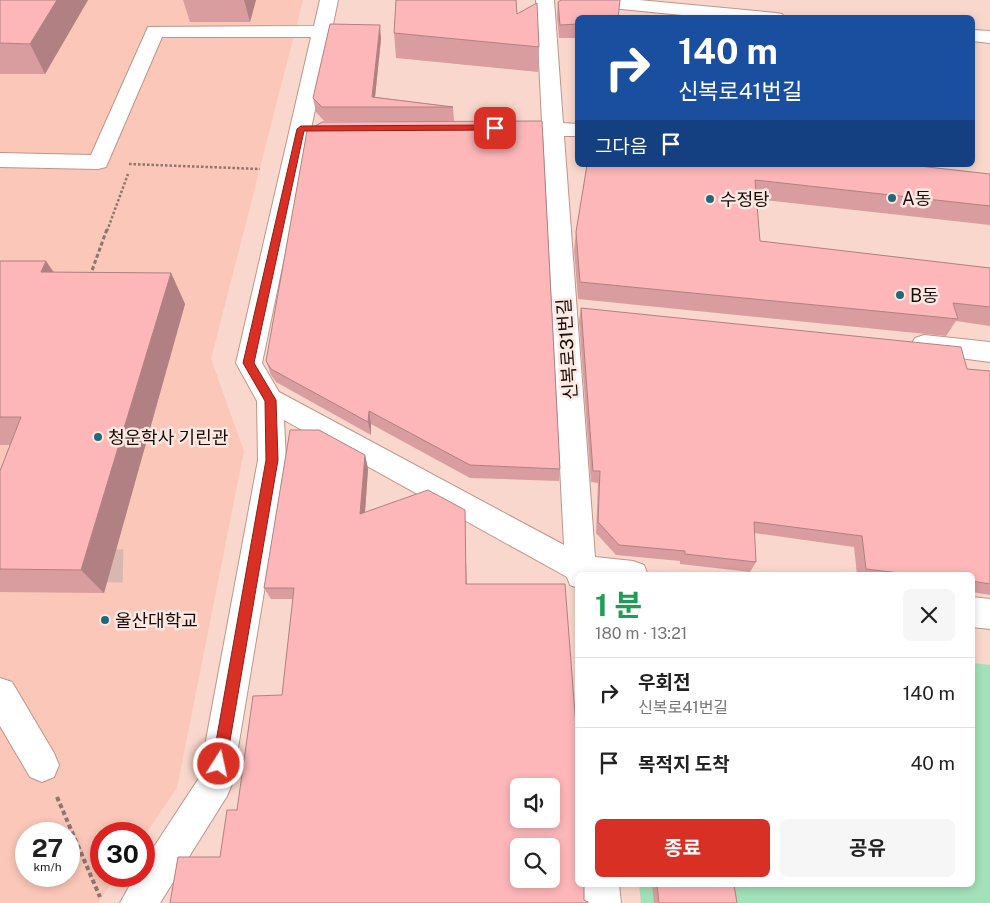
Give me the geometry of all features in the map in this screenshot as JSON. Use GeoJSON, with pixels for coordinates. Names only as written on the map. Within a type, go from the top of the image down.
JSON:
{"type":"FeatureCollection","features":[{"type":"Feature","properties":{"kind":"street"},"geometry":{"type":"LineString","coordinates":[[139,903],[216,784],[272,460],[270,400],[249,363],[310,129],[322,32],[329,0]]}},
{"type":"Feature","properties":{"kind":"street","name":"신복로31번길"},"geometry":{"type":"LineString","coordinates":[[545,0],[553,128],[574,310],[581,572]]}},
{"type":"Feature","properties":{"kind":"street"},"geometry":{"type":"LineString","coordinates":[[581,0],[744,15]]}},
{"type":"Feature","properties":{"kind":"street"},"geometry":{"type":"LineString","coordinates":[[0,160],[98,162],[154,30],[322,32]]}},
{"type":"Feature","properties":{"kind":"street"},"geometry":{"type":"LineString","coordinates":[[975,35],[990,37]]}},
{"type":"Feature","properties":{"kind":"street"},"geometry":{"type":"LineString","coordinates":[[514,128],[575,130]]}},
{"type":"Feature","properties":{"kind":"street"},"geometry":{"type":"LineString","coordinates":[[901,343],[990,352]]}},
{"type":"Feature","properties":{"kind":"street"},"geometry":{"type":"LineString","coordinates":[[270,400],[581,572]]}},
{"type":"Feature","properties":{"kind":"street"},"geometry":{"type":"LineString","coordinates":[[975,612],[990,614]]}},
{"type":"Feature","properties":{"kind":"street"},"geometry":{"type":"LineString","coordinates":[[0,694],[42,765]]}},
{"type":"Feature","properties":{"kind":"street"},"geometry":{"type":"LineString","coordinates":[[601,887],[602,903]]}},
{"type":"Feature","properties":{"kind":"path"},"geometry":{"type":"LineString","coordinates":[[87,284],[135,155]]}},
{"type":"Feature","properties":{"kind":"path"},"geometry":{"type":"LineString","coordinates":[[98,162],[223,168]]}},
{"type":"Feature","properties":{"kind":"path"},"geometry":{"type":"LineString","coordinates":[[42,765],[103,903]]}},
{"type":"Feature","properties":{"kind":"shaded area","name":"울산대학교"},"geometry":{"type":"Polygon","coordinates":[[[0,0],[303,0],[211,359],[244,451],[177,788],[154,822],[90,822],[90,887],[109,887],[98,903],[0,903],[0,0]]]}},
{"type":"Feature","properties":{"kind":"green space"},"geometry":{"type":"Polygon","coordinates":[[[975,663],[990,665],[990,903],[641,903],[639,887],[975,887],[975,663]]]}},
{"type":"Feature","properties":{"kind":"building"},"geometry":{"type":"Polygon","coordinates":[[[0,0],[57,0],[30,44],[0,43],[0,0]]]}},
{"type":"Feature","properties":{"kind":"building"},"geometry":{"type":"Polygon","coordinates":[[[396,0],[516,0],[517,14],[537,3],[539,47],[394,33],[396,0]]]}},
{"type":"Feature","properties":{"kind":"building"},"geometry":{"type":"Polygon","coordinates":[[[561,0],[620,0],[618,15],[575,15],[575,24],[560,25],[558,2],[561,0]]]}},
{"type":"Feature","properties":{"kind":"building"},"geometry":{"type":"Polygon","coordinates":[[[330,24],[380,25],[372,97],[453,107],[322,107],[313,98],[330,24]]]}},
{"type":"Feature","properties":{"kind":"building"},"geometry":{"type":"Polygon","coordinates":[[[542,121],[560,469],[470,465],[369,411],[368,422],[271,369],[266,361],[307,131],[322,122],[542,121]]]}},
{"type":"Feature","properties":{"kind":"building"},"geometry":{"type":"Polygon","coordinates":[[[587,167],[928,167],[990,174],[990,206],[755,180],[760,241],[990,268],[990,307],[953,303],[958,319],[580,282],[576,232],[587,167]]]}},
{"type":"Feature","properties":{"kind":"building"},"geometry":{"type":"Polygon","coordinates":[[[0,261],[46,261],[41,272],[171,273],[81,570],[0,569],[0,471],[21,417],[0,417],[0,261]]]}},
{"type":"Feature","properties":{"kind":"building"},"geometry":{"type":"Polygon","coordinates":[[[581,308],[961,347],[967,369],[990,371],[990,584],[975,582],[975,572],[891,572],[866,569],[862,536],[754,522],[756,562],[685,554],[685,551],[619,545],[598,522],[600,471],[593,471],[581,308]]]}},
{"type":"Feature","properties":{"kind":"building"},"geometry":{"type":"Polygon","coordinates":[[[290,430],[319,430],[365,455],[360,514],[428,490],[465,510],[466,584],[565,584],[575,714],[575,887],[584,887],[584,900],[588,903],[170,903],[178,857],[220,857],[227,810],[237,810],[253,696],[282,695],[294,588],[264,588],[290,430]]]}},
{"type":"Feature","properties":{"kind":"building"},"geometry":{"type":"Polygon","coordinates":[[[657,887],[734,887],[737,903],[659,903],[657,887]]]}},
{"type":"Feature","properties":{"kind":"tunnel"},"geometry":{"type":"LineString","coordinates":[[0,564],[123,566]]}},
{"type":"Feature","properties":{"kind":"place","name":"A동"},"geometry":{"type":"Point","coordinates":[892,198]}},
{"type":"Feature","properties":{"kind":"place","name":"수정탕"},"geometry":{"type":"Point","coordinates":[710,199]}},
{"type":"Feature","properties":{"kind":"place","name":"B동"},"geometry":{"type":"Point","coordinates":[900,295]}},
{"type":"Feature","properties":{"kind":"place","name":"청운학사 기린관"},"geometry":{"type":"Point","coordinates":[98,437]}},
{"type":"Feature","properties":{"kind":"place","name":"울산대학교"},"geometry":{"type":"Point","coordinates":[105,620]}},
{"type":"Feature","properties":{"kind":"route"},"geometry":{"type":"LineString","coordinates":[[219,764],[272,460],[270,400],[249,363],[301,129],[495,128]]}}]}
